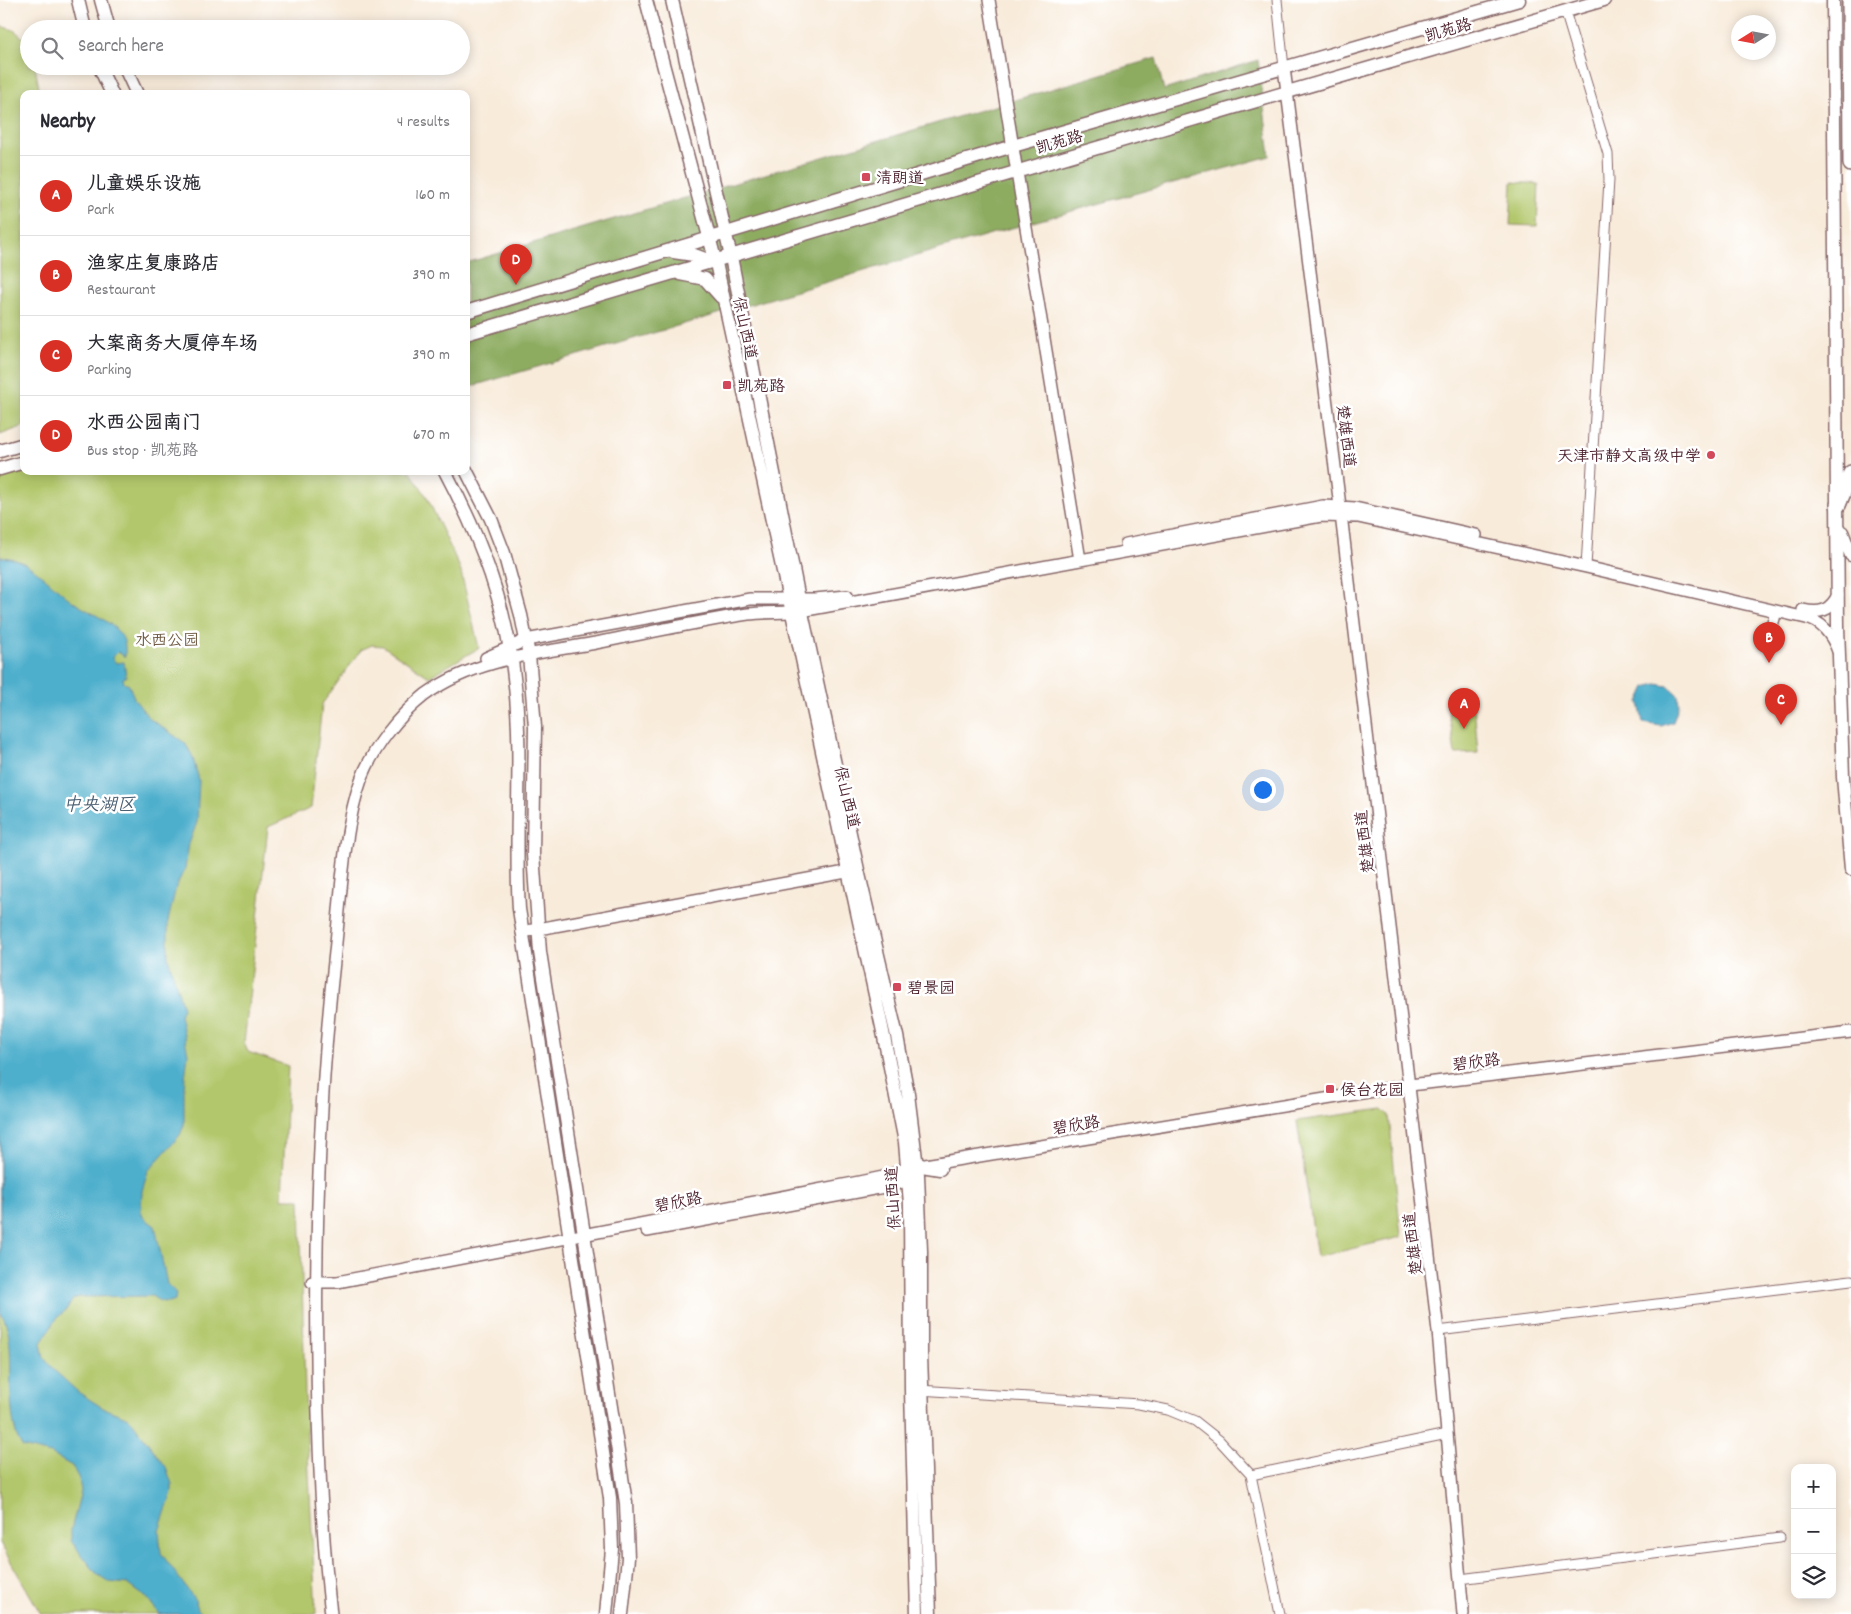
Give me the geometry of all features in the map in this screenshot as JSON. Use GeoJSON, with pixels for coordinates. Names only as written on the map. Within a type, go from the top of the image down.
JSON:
{"type":"FeatureCollection","features":[{"type":"Feature","properties":{"kind":"highway"},"geometry":{"type":"LineString","coordinates":[[1850,0],[1851,164]]}},
{"type":"Feature","properties":{"kind":"highway"},"geometry":{"type":"LineString","coordinates":[[1838,505],[1851,473]]}},
{"type":"Feature","properties":{"kind":"main road"},"geometry":{"type":"LineString","coordinates":[[78,0],[83,20]]}},
{"type":"Feature","properties":{"kind":"main road"},"geometry":{"type":"LineString","coordinates":[[101,0],[107,20]]}},
{"type":"Feature","properties":{"kind":"main road","name":"保山西道"},"geometry":{"type":"LineString","coordinates":[[646,0],[709,237],[795,606],[910,1141],[909,1154],[922,1170],[914,1203],[918,1614]]}},
{"type":"Feature","properties":{"kind":"main road","name":"保山西道"},"geometry":{"type":"LineString","coordinates":[[672,0],[731,257],[795,606]]}},
{"type":"Feature","properties":{"kind":"main road","name":"凯苑路"},"geometry":{"type":"LineString","coordinates":[[470,311],[1013,146],[1519,0]]}},
{"type":"Feature","properties":{"kind":"main road","name":"凯苑路"},"geometry":{"type":"LineString","coordinates":[[470,333],[715,262],[1017,170],[1604,0]]}},
{"type":"Feature","properties":{"kind":"main road"},"geometry":{"type":"LineString","coordinates":[[1833,0],[1839,655],[1843,777],[1851,869]]}},
{"type":"Feature","properties":{"kind":"main road"},"geometry":{"type":"LineString","coordinates":[[103,75],[110,90]]}},
{"type":"Feature","properties":{"kind":"main road"},"geometry":{"type":"LineString","coordinates":[[128,75],[135,90]]}},
{"type":"Feature","properties":{"kind":"main road"},"geometry":{"type":"LineString","coordinates":[[665,252],[688,253],[715,262],[730,276],[739,298]]}},
{"type":"Feature","properties":{"kind":"main road"},"geometry":{"type":"LineString","coordinates":[[670,274],[693,275],[705,279],[714,286],[724,301]]}},
{"type":"Feature","properties":{"kind":"main road"},"geometry":{"type":"LineString","coordinates":[[0,451],[20,445]]}},
{"type":"Feature","properties":{"kind":"main road"},"geometry":{"type":"LineString","coordinates":[[0,469],[20,463]]}},
{"type":"Feature","properties":{"kind":"main road"},"geometry":{"type":"LineString","coordinates":[[447,475],[474,529],[487,562],[496,590],[511,654],[517,719],[517,874],[522,932],[610,1498],[612,1549],[606,1614]]}},
{"type":"Feature","properties":{"kind":"main road"},"geometry":{"type":"LineString","coordinates":[[468,475],[504,554],[521,615],[529,655],[535,727],[533,854],[538,930],[542,967],[626,1503],[628,1558],[622,1614]]}},
{"type":"Feature","properties":{"kind":"main road"},"geometry":{"type":"LineString","coordinates":[[1839,524],[1851,555]]}},
{"type":"Feature","properties":{"kind":"main road"},"geometry":{"type":"LineString","coordinates":[[914,1203],[925,1181],[922,1170]]}},
{"type":"Feature","properties":{"kind":"main road","name":"保山西道"},"geometry":{"type":"LineString","coordinates":[[917,1390],[930,1614]]}},
{"type":"Feature","properties":{"kind":"street"},"geometry":{"type":"LineString","coordinates":[[989,0],[1079,557]]}},
{"type":"Feature","properties":{"kind":"street"},"geometry":{"type":"LineString","coordinates":[[1277,0],[1284,68]]}},
{"type":"Feature","properties":{"kind":"street"},"geometry":{"type":"LineString","coordinates":[[1565,11],[1608,154],[1610,180],[1586,563]]}},
{"type":"Feature","properties":{"kind":"street","name":"楚雄西道"},"geometry":{"type":"LineString","coordinates":[[1284,68],[1410,1089],[1438,1331],[1463,1614]]}},
{"type":"Feature","properties":{"kind":"street"},"geometry":{"type":"LineString","coordinates":[[327,1614],[316,1503],[313,1172],[321,1034],[339,874],[352,793],[364,762],[376,742],[418,694],[452,672],[511,654],[529,655],[795,606],[1321,516],[1340,511],[1358,517],[1586,563],[1812,613],[1829,608],[1838,595]]}},
{"type":"Feature","properties":{"kind":"street"},"geometry":{"type":"LineString","coordinates":[[1586,563],[1817,622],[1830,635],[1839,655]]}},
{"type":"Feature","properties":{"kind":"street"},"geometry":{"type":"LineString","coordinates":[[511,654],[526,640],[750,599],[795,606]]}},
{"type":"Feature","properties":{"kind":"street"},"geometry":{"type":"LineString","coordinates":[[1770,633],[1776,611]]}},
{"type":"Feature","properties":{"kind":"street"},"geometry":{"type":"LineString","coordinates":[[522,932],[853,871]]}},
{"type":"Feature","properties":{"kind":"street","name":"碧欣路"},"geometry":{"type":"LineString","coordinates":[[314,1284],[337,1282],[896,1185],[922,1170],[1410,1089],[1851,1032]]}},
{"type":"Feature","properties":{"kind":"street","name":"碧欣路"},"geometry":{"type":"LineString","coordinates":[[1410,1089],[1851,1040]]}},
{"type":"Feature","properties":{"kind":"street"},"geometry":{"type":"LineString","coordinates":[[910,1141],[923,1156],[922,1170]]}},
{"type":"Feature","properties":{"kind":"street"},"geometry":{"type":"LineString","coordinates":[[1438,1331],[1851,1280]]}},
{"type":"Feature","properties":{"kind":"street"},"geometry":{"type":"LineString","coordinates":[[314,1284],[319,1484],[322,1540],[331,1614]]}},
{"type":"Feature","properties":{"kind":"street"},"geometry":{"type":"LineString","coordinates":[[917,1390],[1139,1404],[1168,1410],[1194,1421],[1219,1440],[1251,1475],[1280,1614]]}},
{"type":"Feature","properties":{"kind":"street"},"geometry":{"type":"LineString","coordinates":[[1251,1475],[1447,1434]]}},
{"type":"Feature","properties":{"kind":"street"},"geometry":{"type":"LineString","coordinates":[[1460,1579],[1780,1538]]}},
{"type":"Feature","properties":{"kind":"green space"},"geometry":{"type":"Polygon","coordinates":[[[0,26],[14,30],[20,35],[20,75],[37,75],[39,90],[20,90],[20,428],[0,435],[0,26]]]}},
{"type":"Feature","properties":{"kind":"green space"},"geometry":{"type":"Polygon","coordinates":[[[1156,58],[1164,90],[1258,60],[1270,156],[1001,231],[470,387],[470,262],[1156,58]]]}},
{"type":"Feature","properties":{"kind":"green space"},"geometry":{"type":"Polygon","coordinates":[[[1512,182],[1539,184],[1537,226],[1510,225],[1512,182]]]}},
{"type":"Feature","properties":{"kind":"green space","name":"水西公园"},"geometry":{"type":"Polygon","coordinates":[[[20,470],[20,475],[413,475],[427,497],[460,568],[479,648],[429,677],[383,646],[372,645],[361,650],[322,704],[311,808],[268,827],[244,1043],[248,1052],[288,1066],[282,1199],[300,1199],[305,1394],[316,1614],[41,1614],[0,1543],[0,476],[20,470]]]}},
{"type":"Feature","properties":{"kind":"green space"},"geometry":{"type":"Polygon","coordinates":[[[1474,705],[1478,753],[1455,754],[1448,706],[1474,705]]]}},
{"type":"Feature","properties":{"kind":"green space"},"geometry":{"type":"Polygon","coordinates":[[[1383,1109],[1389,1115],[1401,1237],[1317,1257],[1297,1121],[1383,1109]]]}},
{"type":"Feature","properties":{"kind":"water","name":"中央湖区"},"geometry":{"type":"Polygon","coordinates":[[[0,557],[20,561],[29,566],[71,600],[116,629],[124,640],[125,657],[118,652],[112,658],[116,663],[124,662],[126,677],[123,678],[124,683],[129,685],[135,700],[149,718],[185,743],[192,755],[199,780],[197,822],[189,844],[185,868],[176,887],[168,921],[168,957],[183,1008],[180,1015],[188,1054],[184,1086],[184,1125],[180,1135],[148,1171],[142,1191],[141,1211],[143,1217],[155,1226],[167,1284],[176,1293],[175,1300],[163,1302],[152,1296],[79,1297],[73,1299],[68,1308],[57,1318],[41,1343],[44,1358],[54,1370],[78,1392],[103,1408],[129,1418],[166,1467],[172,1484],[172,1492],[159,1531],[161,1553],[195,1600],[200,1614],[159,1614],[148,1599],[128,1584],[109,1582],[97,1574],[71,1541],[71,1530],[81,1491],[79,1479],[72,1466],[51,1454],[22,1447],[12,1414],[9,1339],[6,1324],[0,1312],[0,557]]]}},
{"type":"Feature","properties":{"kind":"water"},"geometry":{"type":"Polygon","coordinates":[[[1656,684],[1668,686],[1678,695],[1679,705],[1673,722],[1661,726],[1643,723],[1639,702],[1646,687],[1656,684]]]}},
{"type":"Feature","properties":{"kind":"place","name":"清朗道"},"geometry":{"type":"Point","coordinates":[866,177]}},
{"type":"Feature","properties":{"kind":"place","name":"水西公园南门"},"geometry":{"type":"Point","coordinates":[516,285]}},
{"type":"Feature","properties":{"kind":"place","name":"凯苑路"},"geometry":{"type":"Point","coordinates":[727,385]}},
{"type":"Feature","properties":{"kind":"place","name":"天津市静文高级中学"},"geometry":{"type":"Point","coordinates":[1711,455]}},
{"type":"Feature","properties":{"kind":"place","name":"渔家庄复康路店"},"geometry":{"type":"Point","coordinates":[1769,663]}},
{"type":"Feature","properties":{"kind":"place","name":"大案商务大厦停车场"},"geometry":{"type":"Point","coordinates":[1781,725]}},
{"type":"Feature","properties":{"kind":"place","name":"儿童娱乐设施"},"geometry":{"type":"Point","coordinates":[1464,729]}},
{"type":"Feature","properties":{"kind":"place","name":"碧景园"},"geometry":{"type":"Point","coordinates":[897,987]}},
{"type":"Feature","properties":{"kind":"place","name":"侯台花园"},"geometry":{"type":"Point","coordinates":[1330,1089]}}]}
